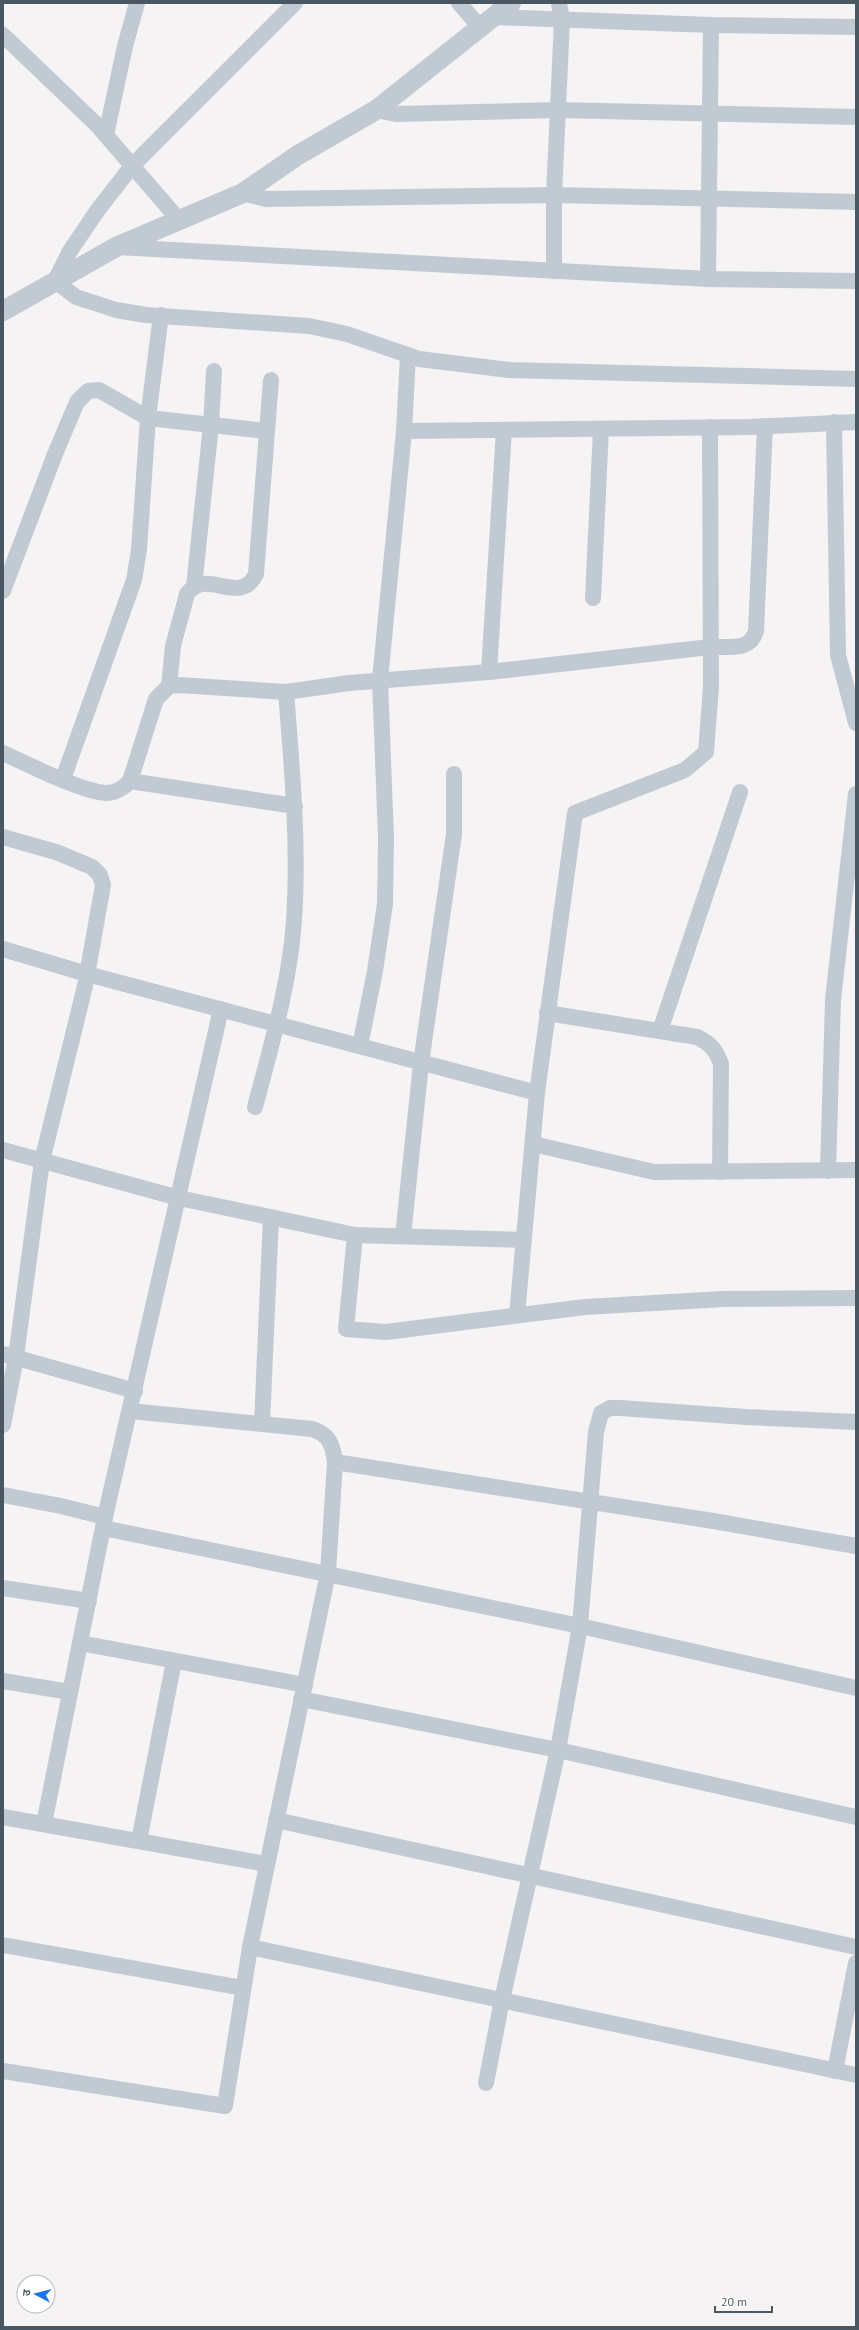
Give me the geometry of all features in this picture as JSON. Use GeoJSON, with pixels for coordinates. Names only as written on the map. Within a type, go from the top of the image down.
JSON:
{"type":"FeatureCollection","features":[{"type":"Feature","properties":{"kind":"street"},"geometry":{"type":"LineString","coordinates":[[106,135],[125,46],[137,3]]}},
{"type":"Feature","properties":{"kind":"street"},"geometry":{"type":"LineString","coordinates":[[55,281],[70,251],[97,211],[132,166],[295,3]]}},
{"type":"Feature","properties":{"kind":"street"},"geometry":{"type":"LineString","coordinates":[[459,3],[485,22],[562,20],[711,25],[856,27]]}},
{"type":"Feature","properties":{"kind":"street"},"geometry":{"type":"LineString","coordinates":[[3,311],[116,247],[243,193],[298,155],[376,110],[510,3]]}},
{"type":"Feature","properties":{"kind":"street"},"geometry":{"type":"LineString","coordinates":[[554,270],[554,195],[562,20],[560,3]]}},
{"type":"Feature","properties":{"kind":"street"},"geometry":{"type":"LineString","coordinates":[[708,279],[711,25]]}},
{"type":"Feature","properties":{"kind":"street"},"geometry":{"type":"LineString","coordinates":[[3,35],[106,135],[179,220]]}},
{"type":"Feature","properties":{"kind":"street"},"geometry":{"type":"LineString","coordinates":[[376,110],[396,114],[558,110],[710,115],[856,117]]}},
{"type":"Feature","properties":{"kind":"street"},"geometry":{"type":"LineString","coordinates":[[243,193],[266,199],[554,195],[709,200],[856,202]]}},
{"type":"Feature","properties":{"kind":"street"},"geometry":{"type":"LineString","coordinates":[[116,247],[708,279],[856,281]]}},
{"type":"Feature","properties":{"kind":"street"},"geometry":{"type":"LineString","coordinates":[[55,281],[76,297],[116,310],[161,316],[309,326],[347,334],[419,359],[454,365],[509,370],[856,379]]}},
{"type":"Feature","properties":{"kind":"street"},"geometry":{"type":"LineString","coordinates":[[63,779],[134,580],[139,550],[148,418],[161,316]]}},
{"type":"Feature","properties":{"kind":"street"},"geometry":{"type":"LineString","coordinates":[[360,1046],[375,971],[385,904],[386,838],[380,680],[404,431],[408,355]]}},
{"type":"Feature","properties":{"kind":"street"},"geometry":{"type":"LineString","coordinates":[[194,587],[211,425],[214,371]]}},
{"type":"Feature","properties":{"kind":"street"},"geometry":{"type":"LineString","coordinates":[[3,753],[63,779],[106,793],[124,787],[130,781],[156,699],[169,686],[173,646],[187,594],[194,587],[208,584],[239,589],[248,586],[256,574],[271,380]]}},
{"type":"Feature","properties":{"kind":"street"},"geometry":{"type":"LineString","coordinates":[[3,591],[55,454],[77,402],[83,395],[94,389],[100,390],[148,418],[266,431]]}},
{"type":"Feature","properties":{"kind":"street"},"geometry":{"type":"LineString","coordinates":[[834,422],[838,655],[856,723]]}},
{"type":"Feature","properties":{"kind":"street"},"geometry":{"type":"LineString","coordinates":[[404,431],[765,426],[856,422]]}},
{"type":"Feature","properties":{"kind":"street"},"geometry":{"type":"LineString","coordinates":[[169,686],[286,692],[380,680],[489,672],[710,647],[747,645],[754,638],[756,631],[765,426]]}},
{"type":"Feature","properties":{"kind":"street"},"geometry":{"type":"LineString","coordinates":[[517,1315],[537,1093],[575,813],[685,770],[706,752],[711,687],[710,427]]}},
{"type":"Feature","properties":{"kind":"street"},"geometry":{"type":"LineString","coordinates":[[593,598],[601,428]]}},
{"type":"Feature","properties":{"kind":"street"},"geometry":{"type":"LineString","coordinates":[[489,672],[504,430]]}},
{"type":"Feature","properties":{"kind":"street"},"geometry":{"type":"LineString","coordinates":[[255,1107],[277,1024],[294,921],[295,806],[286,692]]}},
{"type":"Feature","properties":{"kind":"street"},"geometry":{"type":"LineString","coordinates":[[403,1236],[421,1063],[454,834],[454,774]]}},
{"type":"Feature","properties":{"kind":"street"},"geometry":{"type":"LineString","coordinates":[[130,781],[295,806]]}},
{"type":"Feature","properties":{"kind":"street"},"geometry":{"type":"LineString","coordinates":[[660,1031],[740,792]]}},
{"type":"Feature","properties":{"kind":"street"},"geometry":{"type":"LineString","coordinates":[[828,1171],[833,1000],[856,794]]}},
{"type":"Feature","properties":{"kind":"street"},"geometry":{"type":"LineString","coordinates":[[3,837],[56,852],[92,867],[100,875],[103,885],[102,900],[87,974],[42,1161],[9,1356],[3,1425]]}},
{"type":"Feature","properties":{"kind":"street"},"geometry":{"type":"LineString","coordinates":[[3,949],[87,974],[537,1093]]}},
{"type":"Feature","properties":{"kind":"street"},"geometry":{"type":"LineString","coordinates":[[44,1824],[104,1522],[221,1009]]}},
{"type":"Feature","properties":{"kind":"street"},"geometry":{"type":"LineString","coordinates":[[547,1013],[697,1037],[708,1042],[716,1051],[722,1064],[720,1172]]}},
{"type":"Feature","properties":{"kind":"street"},"geometry":{"type":"LineString","coordinates":[[533,1144],[654,1172],[856,1170]]}},
{"type":"Feature","properties":{"kind":"street"},"geometry":{"type":"LineString","coordinates":[[3,1150],[179,1198],[355,1235],[524,1240]]}},
{"type":"Feature","properties":{"kind":"street"},"geometry":{"type":"LineString","coordinates":[[262,1424],[271,1217]]}},
{"type":"Feature","properties":{"kind":"street"},"geometry":{"type":"LineString","coordinates":[[355,1235],[346,1329],[386,1332],[585,1307],[723,1299],[856,1298]]}},
{"type":"Feature","properties":{"kind":"street"},"geometry":{"type":"LineString","coordinates":[[9,1356],[134,1391]]}},
{"type":"Feature","properties":{"kind":"street"},"geometry":{"type":"LineString","coordinates":[[486,2083],[502,2000],[558,1750],[580,1626],[590,1503],[599,1419],[601,1413],[610,1408],[856,1422]]}},
{"type":"Feature","properties":{"kind":"street"},"geometry":{"type":"LineString","coordinates":[[3,2071],[225,2106],[243,1988],[266,1864],[328,1573],[335,1462],[334,1450],[329,1439],[322,1432],[312,1429],[130,1411]]}},
{"type":"Feature","properties":{"kind":"street"},"geometry":{"type":"LineString","coordinates":[[335,1462],[590,1503],[721,1522],[856,1546]]}},
{"type":"Feature","properties":{"kind":"street"},"geometry":{"type":"LineString","coordinates":[[3,1495],[61,1506],[104,1522],[328,1573],[580,1626],[856,1688]]}},
{"type":"Feature","properties":{"kind":"street"},"geometry":{"type":"LineString","coordinates":[[3,1588],[89,1601]]}},
{"type":"Feature","properties":{"kind":"street"},"geometry":{"type":"LineString","coordinates":[[80,1643],[174,1661],[303,1692],[856,1817]]}},
{"type":"Feature","properties":{"kind":"street"},"geometry":{"type":"LineString","coordinates":[[139,1841],[174,1661]]}},
{"type":"Feature","properties":{"kind":"street"},"geometry":{"type":"LineString","coordinates":[[3,1681],[70,1692]]}},
{"type":"Feature","properties":{"kind":"street"},"geometry":{"type":"LineString","coordinates":[[3,1817],[266,1864]]}},
{"type":"Feature","properties":{"kind":"street"},"geometry":{"type":"LineString","coordinates":[[276,1820],[856,1947]]}},
{"type":"Feature","properties":{"kind":"street"},"geometry":{"type":"LineString","coordinates":[[3,1945],[243,1988]]}},
{"type":"Feature","properties":{"kind":"street"},"geometry":{"type":"LineString","coordinates":[[250,1947],[856,2075]]}},
{"type":"Feature","properties":{"kind":"street"},"geometry":{"type":"LineString","coordinates":[[835,2071],[856,1963]]}}]}
